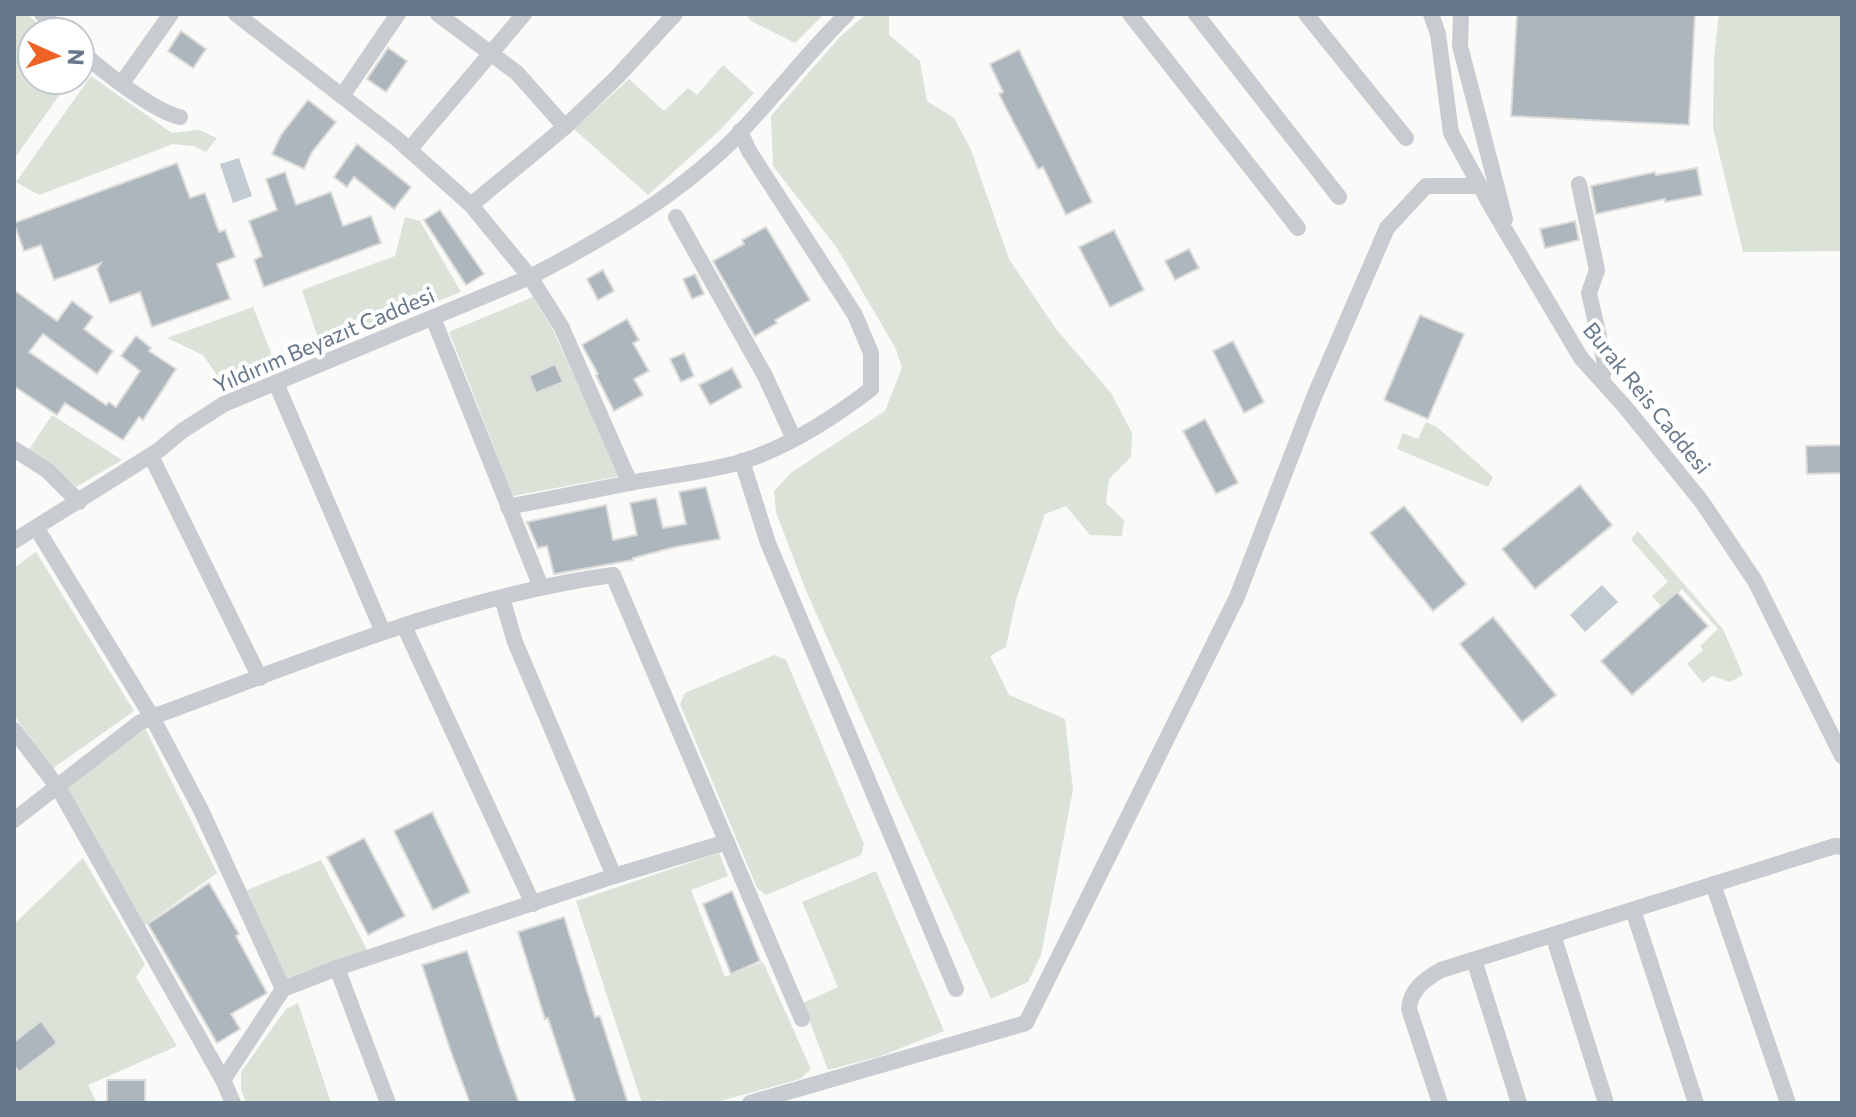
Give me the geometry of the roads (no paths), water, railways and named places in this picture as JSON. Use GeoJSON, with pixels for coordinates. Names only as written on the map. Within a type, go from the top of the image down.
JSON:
{"type":"FeatureCollection","features":[{"type":"Feature","properties":{"kind":"street"},"geometry":{"type":"LineString","coordinates":[[122,83],[171,14]]}},
{"type":"Feature","properties":{"kind":"street"},"geometry":{"type":"LineString","coordinates":[[236,14],[409,150],[471,205],[530,277],[561,326],[630,483]]}},
{"type":"Feature","properties":{"kind":"street"},"geometry":{"type":"LineString","coordinates":[[342,96],[398,14]]}},
{"type":"Feature","properties":{"kind":"street"},"geometry":{"type":"LineString","coordinates":[[438,14],[517,73],[565,127]]}},
{"type":"Feature","properties":{"kind":"street"},"geometry":{"type":"LineString","coordinates":[[409,150],[524,14]]}},
{"type":"Feature","properties":{"kind":"street"},"geometry":{"type":"LineString","coordinates":[[471,205],[565,127],[675,14]]}},
{"type":"Feature","properties":{"kind":"street","name":"Yıldırım Beyazıt Caddesi"},"geometry":{"type":"LineString","coordinates":[[14,541],[151,456],[224,404],[530,277],[578,252],[662,199],[740,131],[847,14]]}},
{"type":"Feature","properties":{"kind":"street"},"geometry":{"type":"LineString","coordinates":[[1130,14],[1298,228]]}},
{"type":"Feature","properties":{"kind":"street"},"geometry":{"type":"LineString","coordinates":[[1196,14],[1339,197]]}},
{"type":"Feature","properties":{"kind":"street"},"geometry":{"type":"LineString","coordinates":[[1306,14],[1406,138]]}},
{"type":"Feature","properties":{"kind":"street","name":"Burak Reis Caddesi"},"geometry":{"type":"LineString","coordinates":[[1431,14],[1438,34],[1451,133],[1480,186],[1581,358],[1702,502],[1755,581],[1842,756]]}},
{"type":"Feature","properties":{"kind":"street"},"geometry":{"type":"LineString","coordinates":[[1461,14],[1460,46],[1510,238]]}},
{"type":"Feature","properties":{"kind":"street"},"geometry":{"type":"LineString","coordinates":[[96,63],[122,83],[170,114],[180,117]]}},
{"type":"Feature","properties":{"kind":"street"},"geometry":{"type":"LineString","coordinates":[[508,507],[742,461],[794,439],[871,389],[871,353],[855,315],[749,151],[740,131]]}},
{"type":"Feature","properties":{"kind":"street"},"geometry":{"type":"LineString","coordinates":[[1579,184],[1597,270],[1589,293],[1605,363],[1602,381]]}},
{"type":"Feature","properties":{"kind":"street"},"geometry":{"type":"LineString","coordinates":[[750,1103],[1026,1023],[1237,597],[1314,397],[1387,228],[1426,186],[1480,186]]}},
{"type":"Feature","properties":{"kind":"street"},"geometry":{"type":"LineString","coordinates":[[676,217],[765,376],[794,439]]}},
{"type":"Feature","properties":{"kind":"street"},"geometry":{"type":"LineString","coordinates":[[433,318],[541,587]]}},
{"type":"Feature","properties":{"kind":"street"},"geometry":{"type":"LineString","coordinates":[[276,383],[383,632]]}},
{"type":"Feature","properties":{"kind":"street"},"geometry":{"type":"LineString","coordinates":[[14,449],[48,471],[79,502]]}},
{"type":"Feature","properties":{"kind":"street"},"geometry":{"type":"LineString","coordinates":[[151,456],[260,678]]}},
{"type":"Feature","properties":{"kind":"street"},"geometry":{"type":"LineString","coordinates":[[742,461],[768,543],[956,989]]}},
{"type":"Feature","properties":{"kind":"street"},"geometry":{"type":"LineString","coordinates":[[37,529],[152,717],[201,810],[283,989]]}},
{"type":"Feature","properties":{"kind":"street"},"geometry":{"type":"LineString","coordinates":[[14,820],[139,723],[152,717],[383,632],[541,587],[613,575],[802,1019]]}},
{"type":"Feature","properties":{"kind":"street"},"geometry":{"type":"LineString","coordinates":[[502,598],[515,642],[614,876]]}},
{"type":"Feature","properties":{"kind":"street"},"geometry":{"type":"LineString","coordinates":[[404,626],[533,904]]}},
{"type":"Feature","properties":{"kind":"street"},"geometry":{"type":"LineString","coordinates":[[14,730],[56,785],[223,1080],[233,1103]]}},
{"type":"Feature","properties":{"kind":"street"},"geometry":{"type":"LineString","coordinates":[[223,1080],[283,989],[337,968],[614,876],[727,842]]}},
{"type":"Feature","properties":{"kind":"street"},"geometry":{"type":"LineString","coordinates":[[1440,1103],[1409,1009],[1409,999],[1424,980],[1441,970],[1835,846],[1842,847]]}},
{"type":"Feature","properties":{"kind":"street"},"geometry":{"type":"LineString","coordinates":[[1713,884],[1788,1103]]}},
{"type":"Feature","properties":{"kind":"street"},"geometry":{"type":"LineString","coordinates":[[1633,910],[1696,1103]]}},
{"type":"Feature","properties":{"kind":"street"},"geometry":{"type":"LineString","coordinates":[[1553,935],[1606,1103]]}},
{"type":"Feature","properties":{"kind":"street"},"geometry":{"type":"LineString","coordinates":[[1474,960],[1519,1103]]}},
{"type":"Feature","properties":{"kind":"street"},"geometry":{"type":"LineString","coordinates":[[337,968],[388,1103]]}}]}
